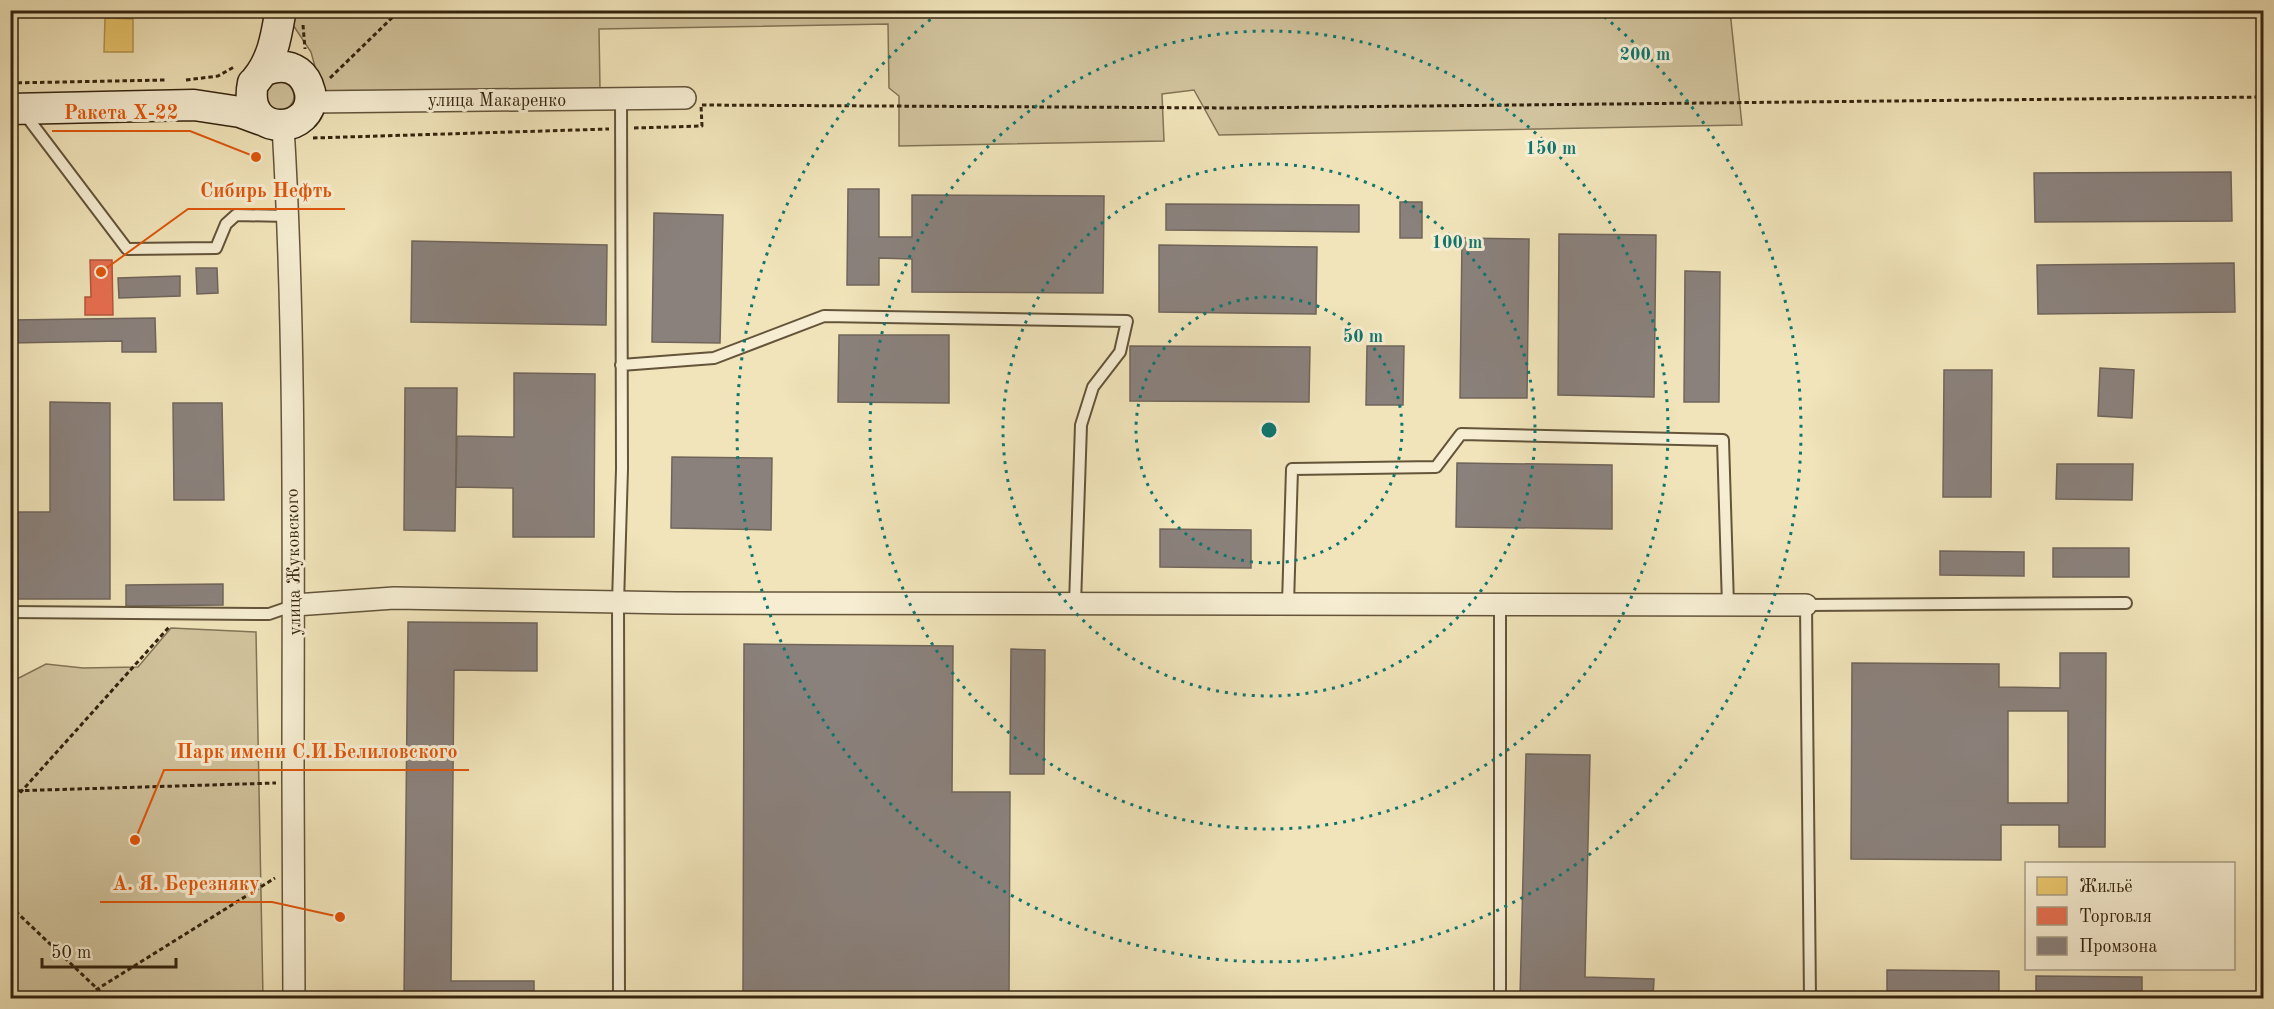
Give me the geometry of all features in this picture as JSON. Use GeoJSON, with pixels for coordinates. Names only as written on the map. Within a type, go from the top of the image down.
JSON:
{"type":"FeatureCollection","features":[{"type":"Feature","properties":{"kind":"street"},"geometry":{"type":"LineString","coordinates":[[14,100],[194,105],[240,112],[276,128],[300,118],[306,90],[288,56],[280,12]]}},
{"type":"Feature","properties":{"kind":"street"},"geometry":{"type":"LineString","coordinates":[[194,105],[227,96],[252,73],[276,38],[280,12]]}},
{"type":"Feature","properties":{"kind":"street"},"geometry":{"type":"LineString","coordinates":[[252,73],[280,66],[306,90]]}},
{"type":"Feature","properties":{"kind":"street"},"geometry":{"type":"LineString","coordinates":[[252,73],[250,96],[253,109],[276,128]]}},
{"type":"Feature","properties":{"kind":"street","name":"улица Макаренко"},"geometry":{"type":"LineString","coordinates":[[306,90],[693,102]]}},
{"type":"Feature","properties":{"kind":"street","name":"улица Жуковского"},"geometry":{"type":"LineString","coordinates":[[276,128],[288,216],[295,605],[294,999]]}},
{"type":"Feature","properties":{"kind":"street"},"geometry":{"type":"LineString","coordinates":[[295,605],[394,598],[618,603],[1806,605]]}},
{"type":"Feature","properties":{"kind":"lane"},"geometry":{"type":"LineString","coordinates":[[619,999],[618,603],[622,469],[621,98]]}},
{"type":"Feature","properties":{"kind":"lane"},"geometry":{"type":"LineString","coordinates":[[14,100],[127,249],[216,248],[226,224],[236,215],[288,216]]}},
{"type":"Feature","properties":{"kind":"lane"},"geometry":{"type":"LineString","coordinates":[[621,365],[714,358],[824,316],[1127,321],[1120,352],[1094,387],[1080,425],[1076,604]]}},
{"type":"Feature","properties":{"kind":"lane"},"geometry":{"type":"LineString","coordinates":[[1288,604],[1292,468],[1436,466],[1461,434],[1723,440],[1728,605]]}},
{"type":"Feature","properties":{"kind":"lane"},"geometry":{"type":"LineString","coordinates":[[1810,999],[1806,605],[2126,603]]}},
{"type":"Feature","properties":{"kind":"lane"},"geometry":{"type":"LineString","coordinates":[[10,612],[269,614],[295,605]]}},
{"type":"Feature","properties":{"kind":"lane"},"geometry":{"type":"LineString","coordinates":[[1500,605],[1500,999]]}},
{"type":"Feature","properties":{"kind":"path"},"geometry":{"type":"LineString","coordinates":[[306,90],[400,10]]}},
{"type":"Feature","properties":{"kind":"path"},"geometry":{"type":"LineString","coordinates":[[14,100],[252,73]]}},
{"type":"Feature","properties":{"kind":"path"},"geometry":{"type":"LineString","coordinates":[[276,128],[702,126],[693,102],[1237,108],[2264,98]]}},
{"type":"Feature","properties":{"kind":"path"},"geometry":{"type":"LineString","coordinates":[[10,804],[182,614]]}},
{"type":"Feature","properties":{"kind":"path"},"geometry":{"type":"LineString","coordinates":[[10,791],[293,782]]}},
{"type":"Feature","properties":{"kind":"path"},"geometry":{"type":"LineString","coordinates":[[83,999],[294,866]]}},
{"type":"Feature","properties":{"kind":"path"},"geometry":{"type":"LineString","coordinates":[[10,906],[107,999]]}},
{"type":"Feature","properties":{"kind":"shaded area"},"geometry":{"type":"Polygon","coordinates":[[[292,10],[1730,11],[1742,125],[1219,135],[1194,90],[1162,94],[1164,141],[899,146],[899,96],[889,88],[888,24],[599,29],[600,89],[323,96],[311,52],[291,22],[292,10]]]}},
{"type":"Feature","properties":{"kind":"shaded area"},"geometry":{"type":"Polygon","coordinates":[[[280,82],[290,86],[294,96],[290,106],[280,110],[270,106],[266,96],[270,86],[280,82]]]}},
{"type":"Feature","properties":{"kind":"shaded area"},"geometry":{"type":"Polygon","coordinates":[[[171,628],[256,632],[263,998],[11,998],[11,682],[46,664],[83,668],[138,667],[171,628]]]}},
{"type":"Feature","properties":{"kind":"building: Жильё"},"geometry":{"type":"Polygon","coordinates":[[[105,18],[133,19],[133,52],[104,52],[105,18]]]}},
{"type":"Feature","properties":{"kind":"building: Торговля"},"geometry":{"type":"Polygon","coordinates":[[[90,260],[112,260],[113,315],[85,315],[85,297],[91,297],[90,260]]]}},
{"type":"Feature","properties":{"kind":"building: Промзона"},"geometry":{"type":"Polygon","coordinates":[[[2231,172],[2232,221],[2035,222],[2034,173],[2231,172]]]}},
{"type":"Feature","properties":{"kind":"building: Промзона"},"geometry":{"type":"Polygon","coordinates":[[[848,189],[879,189],[879,237],[912,237],[912,195],[1104,196],[1103,293],[912,292],[912,259],[879,258],[879,285],[847,285],[848,189]]]}},
{"type":"Feature","properties":{"kind":"building: Промзона"},"geometry":{"type":"Polygon","coordinates":[[[1400,202],[1422,202],[1422,238],[1400,238],[1400,202]]]}},
{"type":"Feature","properties":{"kind":"building: Промзона"},"geometry":{"type":"Polygon","coordinates":[[[1166,204],[1359,205],[1359,232],[1166,230],[1166,204]]]}},
{"type":"Feature","properties":{"kind":"building: Промзона"},"geometry":{"type":"Polygon","coordinates":[[[654,213],[723,215],[720,343],[652,342],[654,213]]]}},
{"type":"Feature","properties":{"kind":"building: Промзона"},"geometry":{"type":"Polygon","coordinates":[[[1559,234],[1656,235],[1654,397],[1558,395],[1559,234]]]}},
{"type":"Feature","properties":{"kind":"building: Промзона"},"geometry":{"type":"Polygon","coordinates":[[[1462,238],[1529,239],[1527,398],[1460,398],[1462,238]]]}},
{"type":"Feature","properties":{"kind":"building: Промзона"},"geometry":{"type":"Polygon","coordinates":[[[412,241],[607,245],[606,325],[411,322],[412,241]]]}},
{"type":"Feature","properties":{"kind":"building: Промзона"},"geometry":{"type":"Polygon","coordinates":[[[1159,245],[1317,247],[1316,314],[1159,312],[1159,245]]]}},
{"type":"Feature","properties":{"kind":"building: Промзона"},"geometry":{"type":"Polygon","coordinates":[[[2234,263],[2235,312],[2038,314],[2037,265],[2234,263]]]}},
{"type":"Feature","properties":{"kind":"building: Промзона"},"geometry":{"type":"Polygon","coordinates":[[[196,268],[217,268],[218,293],[197,294],[196,268]]]}},
{"type":"Feature","properties":{"kind":"building: Промзона"},"geometry":{"type":"Polygon","coordinates":[[[1685,271],[1720,272],[1719,402],[1684,402],[1685,271]]]}},
{"type":"Feature","properties":{"kind":"building: Промзона"},"geometry":{"type":"Polygon","coordinates":[[[180,276],[180,296],[119,298],[118,278],[180,276]]]}},
{"type":"Feature","properties":{"kind":"building: Промзона"},"geometry":{"type":"Polygon","coordinates":[[[155,318],[156,352],[122,352],[122,341],[10,343],[10,320],[155,318]]]}},
{"type":"Feature","properties":{"kind":"building: Промзона"},"geometry":{"type":"Polygon","coordinates":[[[839,335],[949,335],[949,403],[838,402],[839,335]]]}},
{"type":"Feature","properties":{"kind":"building: Промзона"},"geometry":{"type":"Polygon","coordinates":[[[1130,346],[1310,347],[1309,402],[1130,401],[1130,346]]]}},
{"type":"Feature","properties":{"kind":"building: Промзона"},"geometry":{"type":"Polygon","coordinates":[[[1367,346],[1404,346],[1403,405],[1366,405],[1367,346]]]}},
{"type":"Feature","properties":{"kind":"building: Промзона"},"geometry":{"type":"Polygon","coordinates":[[[2100,368],[2134,370],[2132,418],[2098,416],[2100,368]]]}},
{"type":"Feature","properties":{"kind":"building: Промзона"},"geometry":{"type":"Polygon","coordinates":[[[1944,370],[1992,370],[1991,497],[1943,497],[1944,370]]]}},
{"type":"Feature","properties":{"kind":"building: Промзона"},"geometry":{"type":"Polygon","coordinates":[[[514,373],[595,374],[594,537],[513,537],[513,488],[456,487],[457,436],[514,437],[514,373]]]}},
{"type":"Feature","properties":{"kind":"building: Промзона"},"geometry":{"type":"Polygon","coordinates":[[[405,388],[457,388],[455,531],[404,530],[405,388]]]}},
{"type":"Feature","properties":{"kind":"building: Промзона"},"geometry":{"type":"Polygon","coordinates":[[[50,402],[110,403],[110,599],[10,599],[10,512],[50,512],[50,402]]]}},
{"type":"Feature","properties":{"kind":"building: Промзона"},"geometry":{"type":"Polygon","coordinates":[[[173,403],[222,403],[224,500],[174,500],[173,403]]]}},
{"type":"Feature","properties":{"kind":"building: Промзона"},"geometry":{"type":"Polygon","coordinates":[[[672,457],[772,458],[771,530],[671,528],[672,457]]]}},
{"type":"Feature","properties":{"kind":"building: Промзона"},"geometry":{"type":"Polygon","coordinates":[[[1457,463],[1612,465],[1612,529],[1456,527],[1457,463]]]}},
{"type":"Feature","properties":{"kind":"building: Промзона"},"geometry":{"type":"Polygon","coordinates":[[[2057,464],[2133,464],[2132,500],[2056,499],[2057,464]]]}},
{"type":"Feature","properties":{"kind":"building: Промзона"},"geometry":{"type":"Polygon","coordinates":[[[1160,529],[1251,530],[1251,568],[1160,567],[1160,529]]]}},
{"type":"Feature","properties":{"kind":"building: Промзона"},"geometry":{"type":"Polygon","coordinates":[[[2053,548],[2129,548],[2129,577],[2053,577],[2053,548]]]}},
{"type":"Feature","properties":{"kind":"building: Промзона"},"geometry":{"type":"Polygon","coordinates":[[[1940,551],[2024,552],[2024,576],[1940,575],[1940,551]]]}},
{"type":"Feature","properties":{"kind":"building: Промзона"},"geometry":{"type":"Polygon","coordinates":[[[223,584],[223,605],[126,606],[126,585],[223,584]]]}},
{"type":"Feature","properties":{"kind":"building: Промзона"},"geometry":{"type":"Polygon","coordinates":[[[408,622],[537,623],[537,671],[454,670],[451,981],[534,981],[534,998],[404,998],[408,622]]]}},
{"type":"Feature","properties":{"kind":"building: Промзона"},"geometry":{"type":"Polygon","coordinates":[[[744,644],[953,646],[952,792],[1010,792],[1009,998],[743,998],[744,644]]]}},
{"type":"Feature","properties":{"kind":"building: Промзона"},"geometry":{"type":"Polygon","coordinates":[[[1011,649],[1045,650],[1044,774],[1010,774],[1011,649]]]}},
{"type":"Feature","properties":{"kind":"building: Промзона"},"geometry":{"type":"Polygon","coordinates":[[[2060,653],[2106,653],[2105,847],[2059,847],[2059,825],[2001,825],[2001,860],[1851,859],[1852,663],[1999,664],[1999,687],[2060,688],[2060,653]],[[2008,711],[2008,803],[2068,803],[2068,711],[2008,711]]]}},
{"type":"Feature","properties":{"kind":"building: Промзона"},"geometry":{"type":"Polygon","coordinates":[[[1526,754],[1590,755],[1585,977],[1654,979],[1653,998],[1520,998],[1526,754]]]}},
{"type":"Feature","properties":{"kind":"building: Промзона"},"geometry":{"type":"Polygon","coordinates":[[[1887,970],[1999,971],[1999,998],[1887,998],[1887,970]]]}},
{"type":"Feature","properties":{"kind":"building: Промзона"},"geometry":{"type":"Polygon","coordinates":[[[2036,976],[2142,977],[2142,998],[2036,998],[2036,976]]]}},
{"type":"Feature","properties":{"kind":"building: Промзона"},"geometry":{"type":"Polygon","coordinates":[[[2185,995],[2222,995],[2222,998],[2185,998],[2185,995]]]}},
{"type":"Feature","properties":{"kind":"place","name":"Ракета Х-22"},"geometry":{"type":"Point","coordinates":[256,157]}},
{"type":"Feature","properties":{"kind":"place","name":"Сибирь Нефть"},"geometry":{"type":"Point","coordinates":[101,272]}},
{"type":"Feature","properties":{"kind":"place","name":"Парк имени С.И.Белиловского"},"geometry":{"type":"Point","coordinates":[135,840]}},
{"type":"Feature","properties":{"kind":"place","name":"А. Я. Березняку"},"geometry":{"type":"Point","coordinates":[340,917]}}]}
